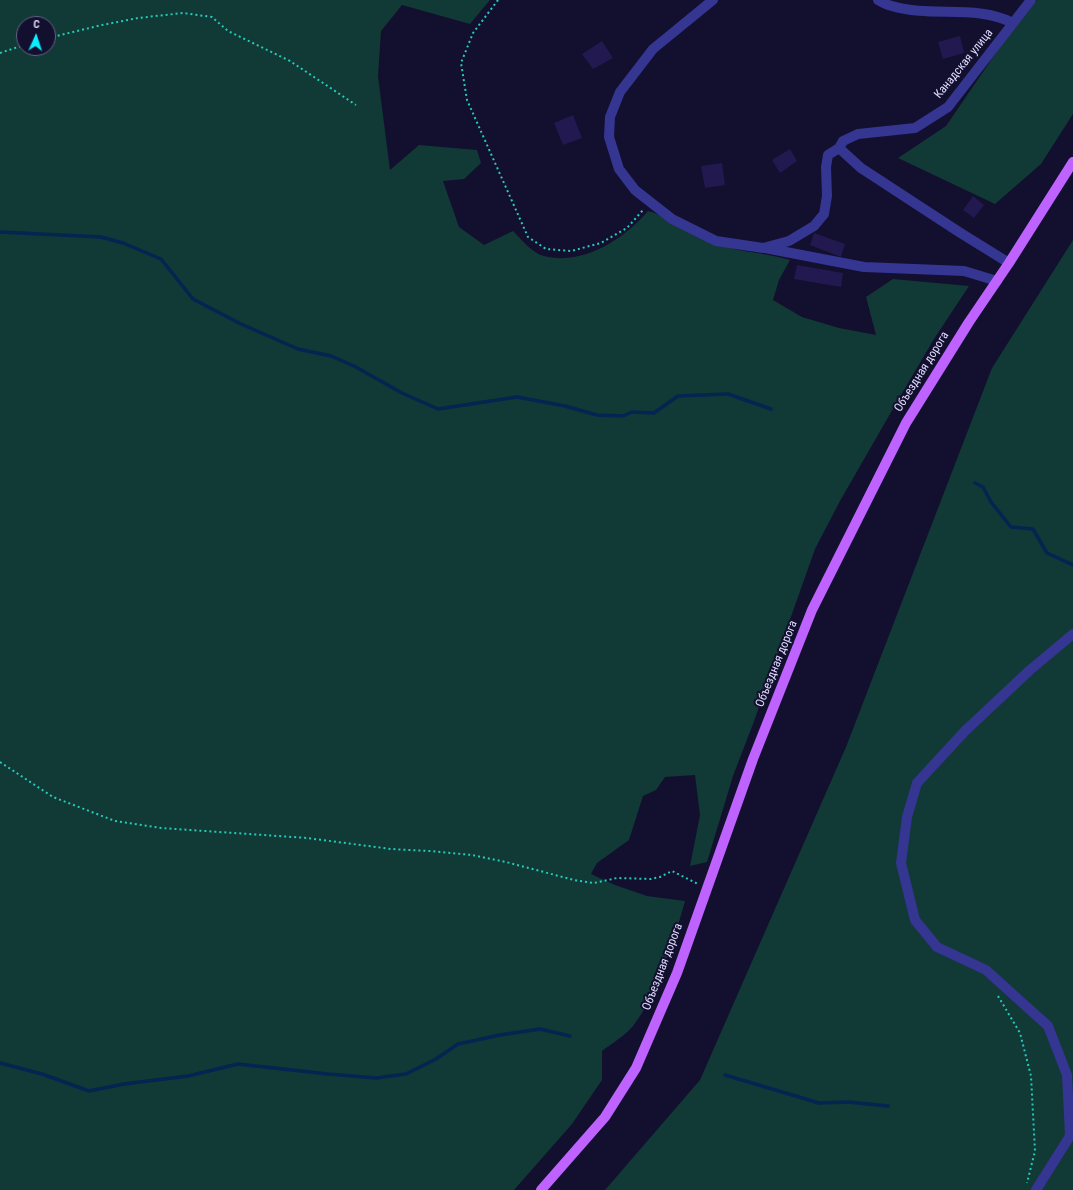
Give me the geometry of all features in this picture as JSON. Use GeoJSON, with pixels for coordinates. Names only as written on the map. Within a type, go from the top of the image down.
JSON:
{"type":"FeatureCollection","features":[{"type":"Feature","properties":{"kind":"main road","name":"Объездная дорога"},"geometry":{"type":"LineString","coordinates":[[541,1190],[605,1117],[636,1068],[677,973],[753,759],[812,610],[906,423],[969,322],[1009,263],[1073,162]]}},
{"type":"Feature","properties":{"kind":"street","name":"Канадская улица"},"geometry":{"type":"LineString","coordinates":[[713,0],[653,49],[620,92],[610,117],[608,137],[619,169],[635,190],[672,219],[716,241],[763,248],[789,241],[814,226],[824,214],[827,196],[826,167],[828,155],[839,148],[843,141],[858,134],[915,128],[948,107],[1031,0]]}},
{"type":"Feature","properties":{"kind":"street"},"geometry":{"type":"LineString","coordinates":[[878,0],[892,6],[911,10],[975,13],[1002,18],[1013,23]]}},
{"type":"Feature","properties":{"kind":"street"},"geometry":{"type":"LineString","coordinates":[[839,148],[861,168],[1009,263]]}},
{"type":"Feature","properties":{"kind":"street"},"geometry":{"type":"LineString","coordinates":[[763,248],[864,267],[964,271],[997,281]]}},
{"type":"Feature","properties":{"kind":"street"},"geometry":{"type":"LineString","coordinates":[[1031,1188],[1070,1136],[1067,1075],[1048,1026],[986,970],[937,947],[915,920],[901,863],[907,817],[917,784],[966,731],[1030,670],[1073,634]]}},
{"type":"Feature","properties":{"kind":"path"},"geometry":{"type":"LineString","coordinates":[[498,0],[473,33],[461,63],[467,100],[528,237],[546,249],[571,250],[601,243],[627,228],[650,201]]}},
{"type":"Feature","properties":{"kind":"path"},"geometry":{"type":"LineString","coordinates":[[56,36],[102,24],[138,18],[183,13],[212,17],[228,31],[290,61],[356,105]]}},
{"type":"Feature","properties":{"kind":"path"},"geometry":{"type":"LineString","coordinates":[[0,53],[16,48]]}},
{"type":"Feature","properties":{"kind":"path"},"geometry":{"type":"LineString","coordinates":[[0,762],[53,797],[115,821],[161,828],[307,838],[391,849],[472,855],[506,862],[574,880],[594,883],[617,878],[651,879],[660,877],[672,871],[707,889]]}},
{"type":"Feature","properties":{"kind":"path"},"geometry":{"type":"LineString","coordinates":[[998,996],[1020,1033],[1031,1076],[1035,1151],[1031,1188]]}},
{"type":"Feature","properties":{"kind":"green space"},"geometry":{"type":"Polygon","coordinates":[[[0,0],[490,0],[470,24],[402,5],[381,31],[378,76],[390,170],[419,145],[477,150],[481,163],[464,179],[443,181],[459,227],[484,245],[513,231],[535,252],[544,256],[559,258],[588,254],[615,240],[648,211],[661,216],[706,240],[743,251],[771,255],[790,260],[779,280],[773,300],[802,317],[839,328],[876,335],[866,297],[893,279],[969,286],[934,339],[894,407],[840,501],[815,549],[733,776],[707,862],[690,866],[700,815],[695,775],[665,777],[656,790],[643,796],[629,840],[597,863],[591,874],[615,885],[647,896],[685,901],[665,966],[651,998],[633,1026],[602,1051],[602,1080],[572,1124],[514,1190],[0,1190],[0,0]]]}},
{"type":"Feature","properties":{"kind":"green space"},"geometry":{"type":"Polygon","coordinates":[[[1037,0],[1073,0],[1073,114],[1041,164],[995,204],[898,158],[946,126],[1000,47],[1037,0]]]}},
{"type":"Feature","properties":{"kind":"green space"},"geometry":{"type":"Polygon","coordinates":[[[1073,240],[1073,1190],[605,1190],[700,1080],[846,747],[992,368],[1073,240]]]}},
{"type":"Feature","properties":{"kind":"building"},"geometry":{"type":"Polygon","coordinates":[[[960,36],[964,53],[943,59],[938,42],[960,36]]]}},
{"type":"Feature","properties":{"kind":"building"},"geometry":{"type":"Polygon","coordinates":[[[602,41],[613,58],[593,69],[582,54],[602,41]]]}},
{"type":"Feature","properties":{"kind":"building"},"geometry":{"type":"Polygon","coordinates":[[[573,115],[582,138],[563,145],[554,123],[573,115]]]}},
{"type":"Feature","properties":{"kind":"building"},"geometry":{"type":"Polygon","coordinates":[[[790,149],[797,161],[780,173],[772,160],[790,149]]]}},
{"type":"Feature","properties":{"kind":"building"},"geometry":{"type":"Polygon","coordinates":[[[722,163],[725,185],[705,188],[701,166],[722,163]]]}},
{"type":"Feature","properties":{"kind":"building"},"geometry":{"type":"Polygon","coordinates":[[[973,196],[984,205],[974,218],[963,210],[973,196]]]}},
{"type":"Feature","properties":{"kind":"building"},"geometry":{"type":"Polygon","coordinates":[[[814,233],[845,244],[841,257],[810,245],[814,233]]]}},
{"type":"Feature","properties":{"kind":"building"},"geometry":{"type":"Polygon","coordinates":[[[797,265],[843,273],[841,287],[794,279],[797,265]]]}},
{"type":"Feature","properties":{"kind":"waterway"},"geometry":{"type":"LineString","coordinates":[[0,232],[101,237],[123,243],[161,259],[193,299],[241,324],[298,349],[331,356],[354,366],[402,393],[438,409],[517,397],[565,406],[597,415],[623,416],[632,412],[654,413],[678,396],[728,394],[771,409]]}},
{"type":"Feature","properties":{"kind":"waterway"},"geometry":{"type":"LineString","coordinates":[[975,483],[983,487],[991,502],[1011,527],[1033,529],[1047,553],[1073,565]]}},
{"type":"Feature","properties":{"kind":"waterway"},"geometry":{"type":"LineString","coordinates":[[0,1063],[42,1074],[89,1091],[124,1084],[188,1076],[238,1064],[376,1078],[406,1074],[436,1059],[458,1044],[500,1035],[540,1029],[570,1036]]}},
{"type":"Feature","properties":{"kind":"waterway"},"geometry":{"type":"LineString","coordinates":[[725,1075],[819,1103],[848,1102],[888,1106]]}}]}
